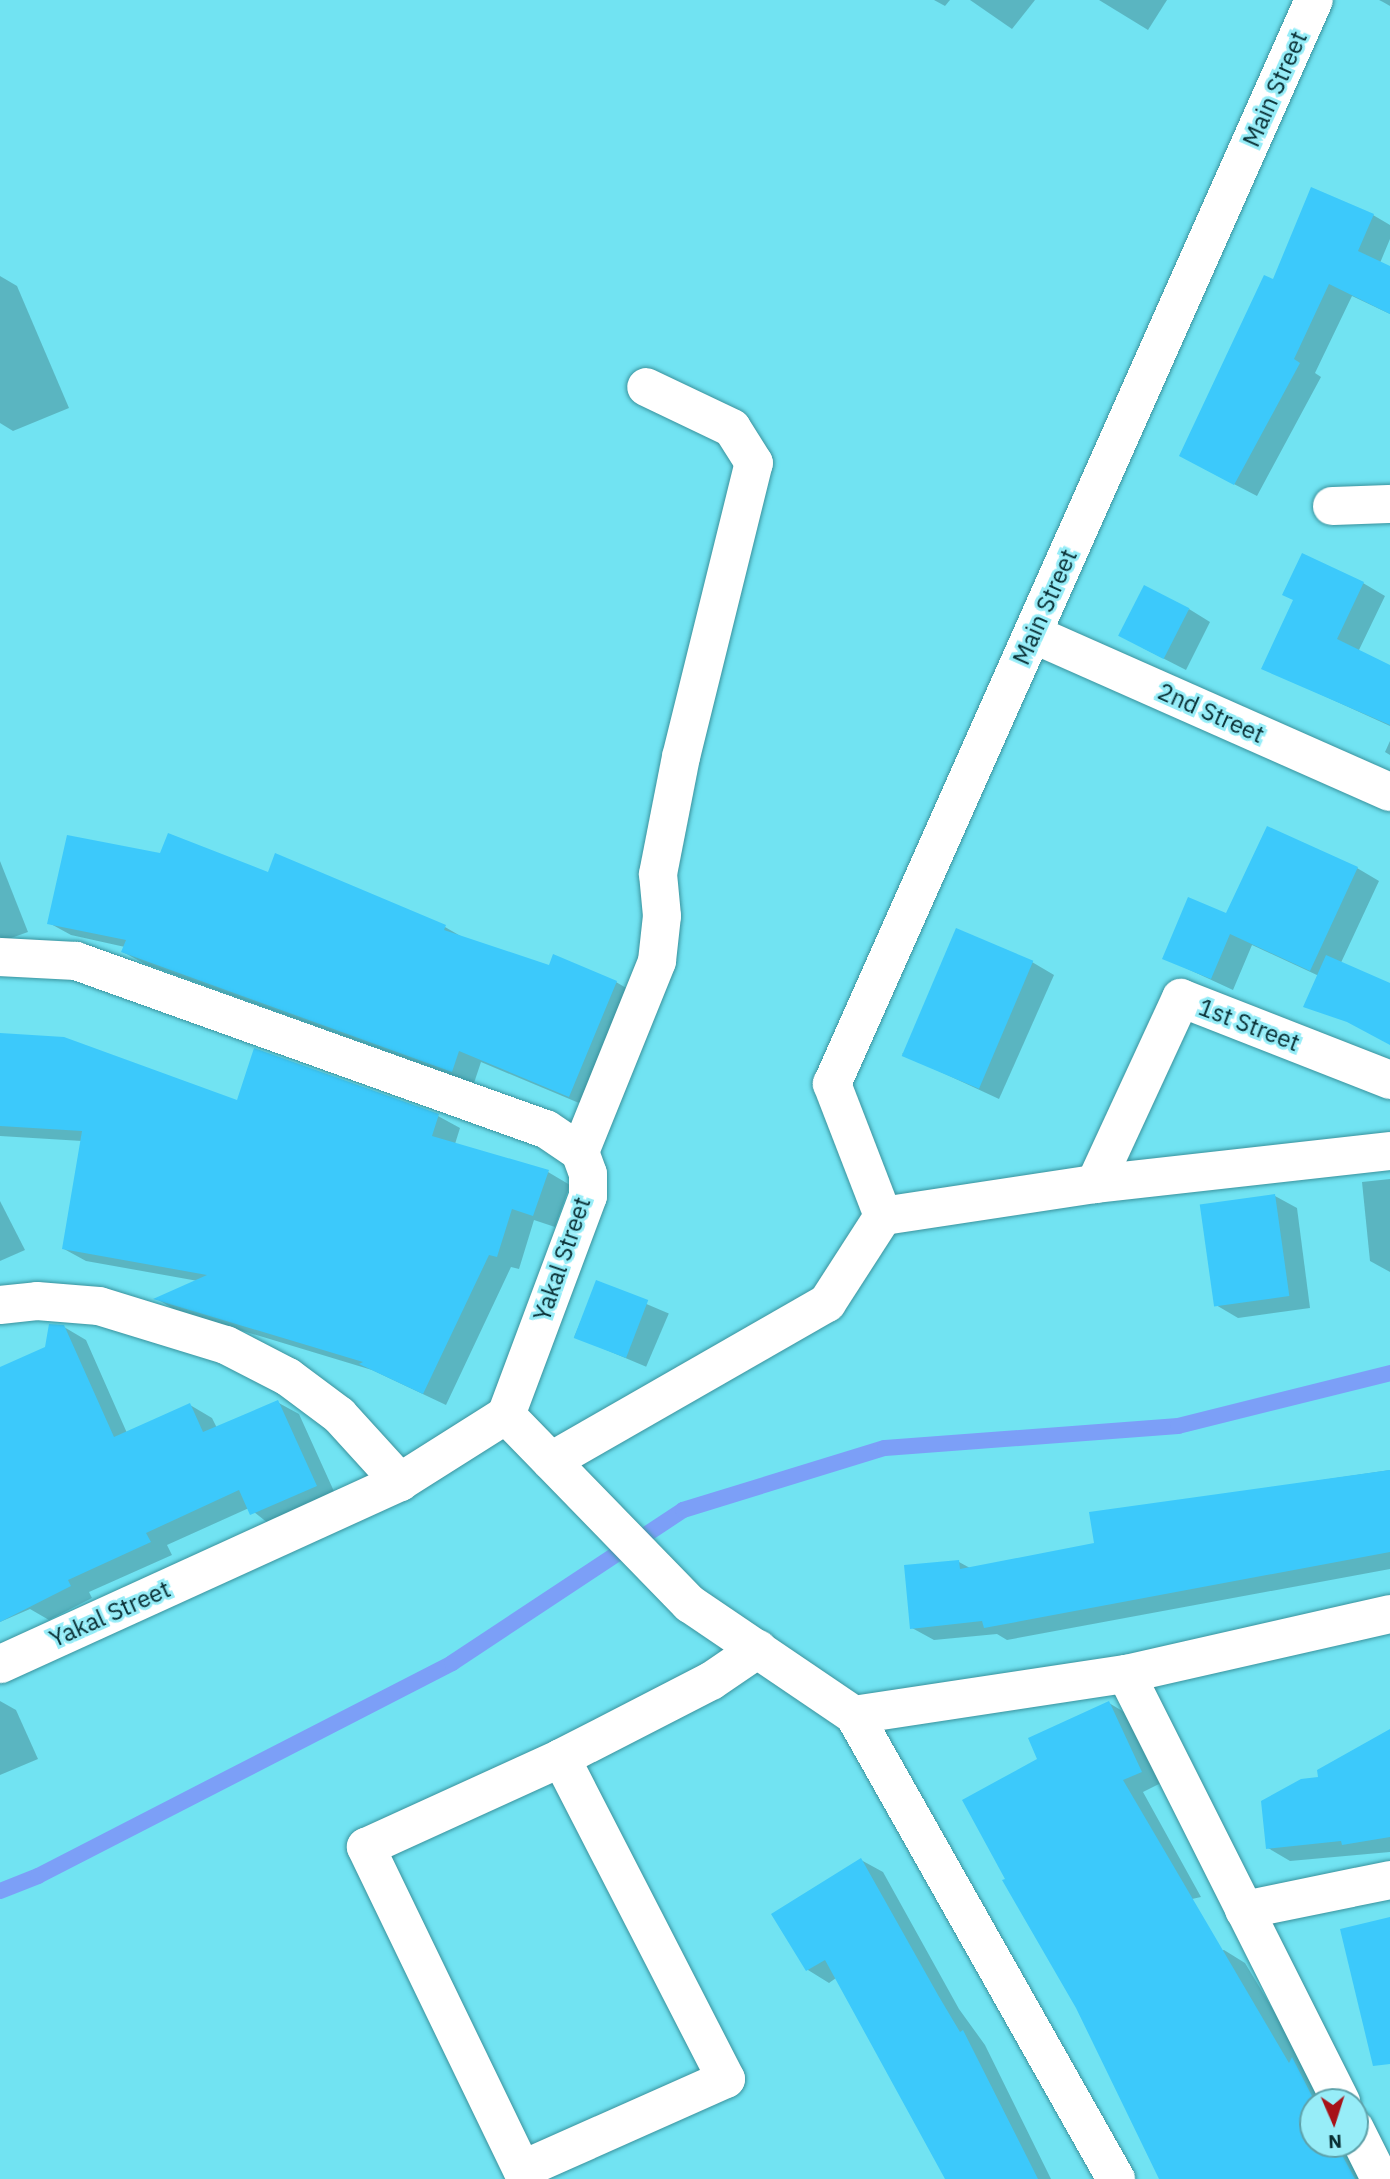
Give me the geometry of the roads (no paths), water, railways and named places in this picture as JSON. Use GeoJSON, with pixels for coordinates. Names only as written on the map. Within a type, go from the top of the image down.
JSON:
{"type":"FeatureCollection","features":[{"type":"Feature","properties":{"kind":"street","name":"Main Street"},"geometry":{"type":"LineString","coordinates":[[883,1216],[831,1084],[1314,0]]}},
{"type":"Feature","properties":{"kind":"street"},"geometry":{"type":"LineString","coordinates":[[0,957],[76,961],[545,1129],[580,1152],[657,961],[660,861],[681,757],[754,463],[732,428],[646,387]]}},
{"type":"Feature","properties":{"kind":"street"},"geometry":{"type":"LineString","coordinates":[[1332,506],[1390,504]]}},
{"type":"Feature","properties":{"kind":"street","name":"2nd Street"},"geometry":{"type":"LineString","coordinates":[[1033,634],[1390,792]]}},
{"type":"Feature","properties":{"kind":"street","name":"1st Street"},"geometry":{"type":"LineString","coordinates":[[1095,1184],[1181,998],[1390,1080]]}},
{"type":"Feature","properties":{"kind":"street"},"geometry":{"type":"LineString","coordinates":[[551,1461],[827,1303],[883,1216],[1095,1184],[1390,1150]]}},
{"type":"Feature","properties":{"kind":"street","name":"Yakal Street"},"geometry":{"type":"LineString","coordinates":[[0,1664],[400,1482],[506,1415],[588,1196],[580,1152]]}},
{"type":"Feature","properties":{"kind":"street"},"geometry":{"type":"LineString","coordinates":[[0,1305],[37,1301],[99,1306],[226,1345],[288,1377],[340,1415],[400,1482]]}},
{"type":"Feature","properties":{"kind":"street"},"geometry":{"type":"LineString","coordinates":[[506,1415],[622,1531],[690,1604],[854,1715],[1115,2179]]}},
{"type":"Feature","properties":{"kind":"street"},"geometry":{"type":"LineString","coordinates":[[854,1715],[1126,1674],[1390,1614]]}},
{"type":"Feature","properties":{"kind":"street"},"geometry":{"type":"LineString","coordinates":[[561,1758],[726,2079],[522,2170],[366,1847],[561,1758],[711,1681],[758,1649]]}},
{"type":"Feature","properties":{"kind":"street"},"geometry":{"type":"LineString","coordinates":[[1126,1674],[1334,2088]]}},
{"type":"Feature","properties":{"kind":"street"},"geometry":{"type":"LineString","coordinates":[[1244,1909],[1390,1880]]}},
{"type":"Feature","properties":{"kind":"street"},"geometry":{"type":"LineString","coordinates":[[1369,2157],[1380,2179]]}},
{"type":"Feature","properties":{"kind":"waterway"},"geometry":{"type":"LineString","coordinates":[[0,1891],[38,1876],[452,1663],[683,1510],[885,1448],[1178,1426],[1390,1373]]}}]}
